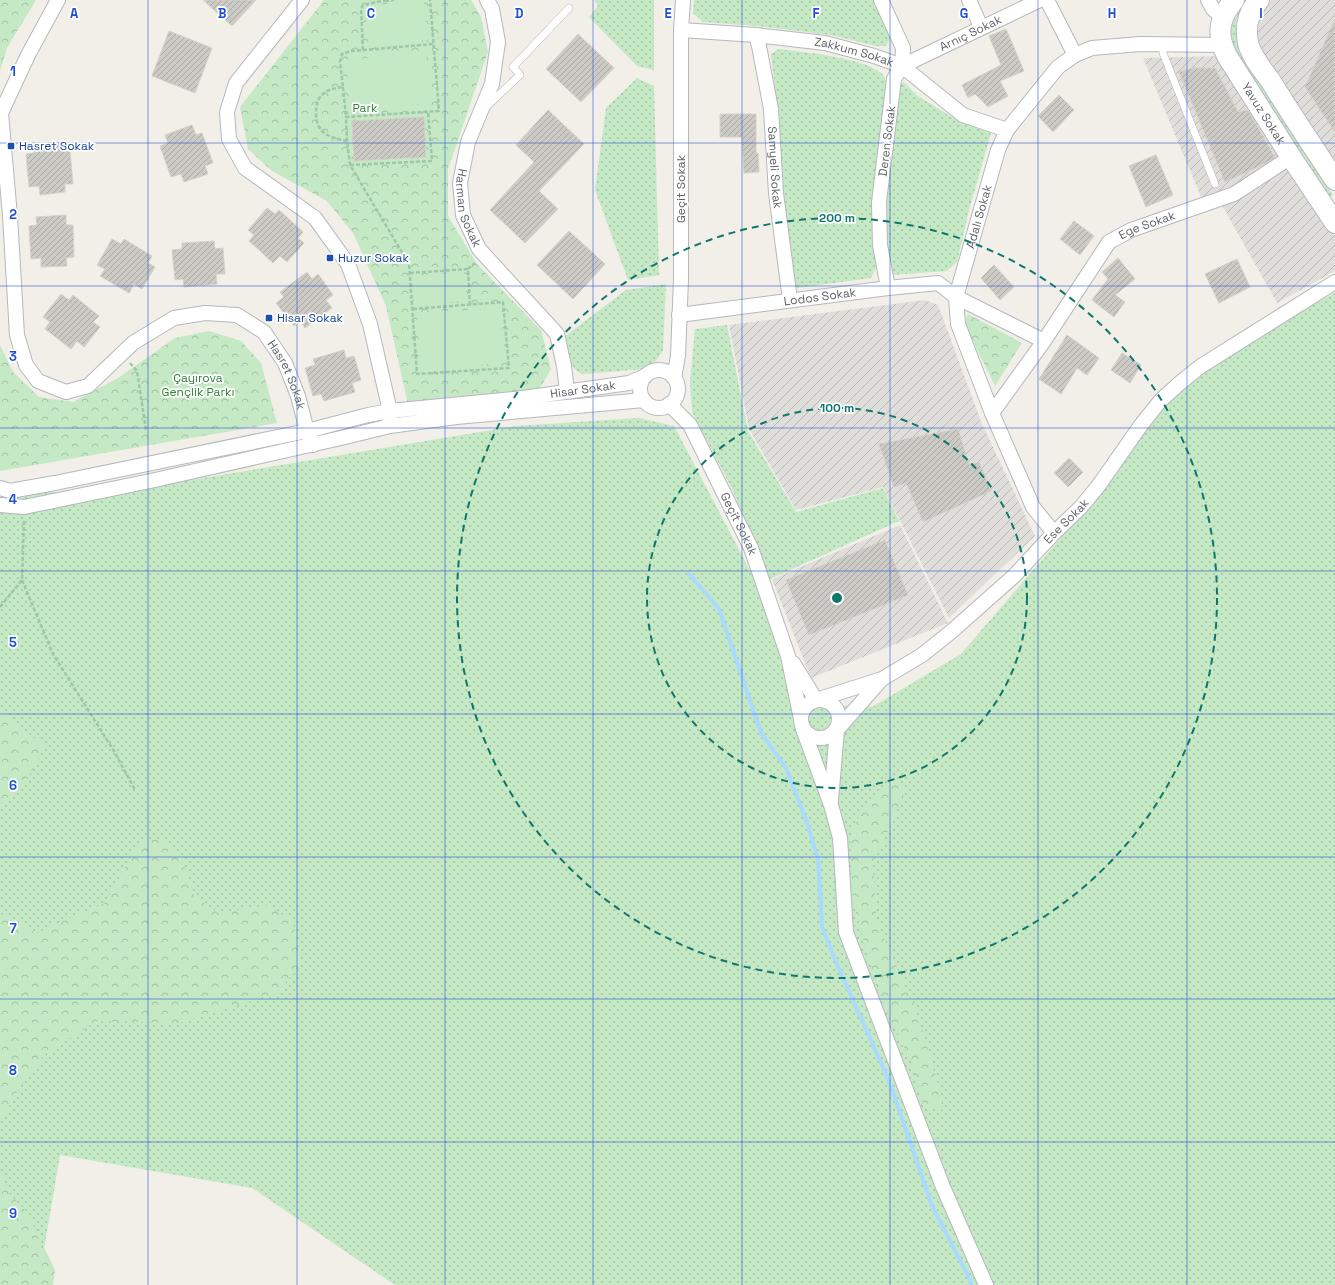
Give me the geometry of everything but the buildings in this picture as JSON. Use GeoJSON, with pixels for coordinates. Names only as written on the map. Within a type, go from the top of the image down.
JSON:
{"type":"FeatureCollection","features":[{"type":"Feature","properties":{"kind":"main road"},"geometry":{"type":"LineString","coordinates":[[1222,17],[1234,0]]}},
{"type":"Feature","properties":{"kind":"main road","name":"Yavuz Sokak"},"geometry":{"type":"LineString","coordinates":[[1259,0],[1250,13],[1247,22],[1246,32],[1248,45],[1335,180]]}},
{"type":"Feature","properties":{"kind":"main road","name":"Yavuz Sokak"},"geometry":{"type":"LineString","coordinates":[[1222,17],[1220,30],[1222,45],[1226,56],[1335,223]]}},
{"type":"Feature","properties":{"kind":"street","name":"Hasret Sokak"},"geometry":{"type":"LineString","coordinates":[[58,0],[28,55],[1,113],[10,216],[17,335],[26,365],[38,381],[66,392],[88,386],[133,343],[174,318],[205,313],[238,315],[264,332],[285,363],[298,396],[307,431],[313,444]]}},
{"type":"Feature","properties":{"kind":"street"},"geometry":{"type":"LineString","coordinates":[[302,0],[236,83],[227,112],[230,139],[245,168],[315,218],[348,264],[370,324],[390,411],[390,426]]}},
{"type":"Feature","properties":{"kind":"street","name":"Harman Sokak"},"geometry":{"type":"LineString","coordinates":[[487,0],[492,9],[498,42],[492,84],[468,142],[460,183],[463,215],[479,249],[556,334],[564,366],[567,391]]}},
{"type":"Feature","properties":{"kind":"street","name":"Geçit Sokak"},"geometry":{"type":"LineString","coordinates":[[674,378],[678,356],[681,279],[681,30],[683,0]]}},
{"type":"Feature","properties":{"kind":"street","name":"Deren Sokak"},"geometry":{"type":"LineString","coordinates":[[882,0],[903,48],[902,66],[894,79],[879,202],[880,245],[888,288]]}},
{"type":"Feature","properties":{"kind":"street"},"geometry":{"type":"LineString","coordinates":[[969,0],[981,27]]}},
{"type":"Feature","properties":{"kind":"street","name":"Arnıç Sokak"},"geometry":{"type":"LineString","coordinates":[[902,66],[1040,0]]}},
{"type":"Feature","properties":{"kind":"street"},"geometry":{"type":"LineString","coordinates":[[1047,0],[1075,55]]}},
{"type":"Feature","properties":{"kind":"street"},"geometry":{"type":"LineString","coordinates":[[1208,0],[1213,9],[1222,17]]}},
{"type":"Feature","properties":{"kind":"street","name":"Zakkum Sokak"},"geometry":{"type":"LineString","coordinates":[[681,30],[756,35],[824,43],[874,56],[902,66],[963,116],[1007,130]]}},
{"type":"Feature","properties":{"kind":"street","name":"Samyeli Sokak"},"geometry":{"type":"LineString","coordinates":[[756,35],[771,108],[776,193],[790,300]]}},
{"type":"Feature","properties":{"kind":"street","name":"Adalı Sokak"},"geometry":{"type":"LineString","coordinates":[[1054,533],[1034,507],[992,413],[958,324],[956,298],[998,150],[1007,130],[1058,67],[1075,55],[1092,48],[1140,44],[1222,45]]}},
{"type":"Feature","properties":{"kind":"street","name":"Ege Sokak"},"geometry":{"type":"LineString","coordinates":[[992,413],[1044,341],[1109,242],[1131,230],[1234,194],[1291,157]]}},
{"type":"Feature","properties":{"kind":"street","name":"Ese Sokak"},"geometry":{"type":"LineString","coordinates":[[816,700],[882,678],[922,656],[1014,576],[1054,533],[1081,507],[1099,485],[1141,425],[1161,400],[1201,366],[1335,282]]}},
{"type":"Feature","properties":{"kind":"street","name":"Lodos Sokak"},"geometry":{"type":"LineString","coordinates":[[679,315],[790,300],[938,283],[956,298]]}},
{"type":"Feature","properties":{"kind":"street"},"geometry":{"type":"LineString","coordinates":[[956,298],[1044,341]]}},
{"type":"Feature","properties":{"kind":"street"},"geometry":{"type":"LineString","coordinates":[[657,370],[664,370],[674,378],[677,383],[676,395],[674,400],[669,404],[657,407],[652,406],[644,400],[641,392],[641,386],[645,376],[657,370]]}},
{"type":"Feature","properties":{"kind":"street","name":"Hisar Sokak"},"geometry":{"type":"LineString","coordinates":[[0,488],[10,491],[55,484],[307,431],[368,415],[390,411],[523,398],[629,383],[645,376]]}},
{"type":"Feature","properties":{"kind":"street","name":"Hisar Sokak"},"geometry":{"type":"LineString","coordinates":[[0,505],[24,507],[155,480],[390,426],[456,417],[644,400]]}},
{"type":"Feature","properties":{"kind":"street","name":"Geçit Sokak"},"geometry":{"type":"LineString","coordinates":[[669,404],[690,425],[751,548],[788,656]]}},
{"type":"Feature","properties":{"kind":"street"},"geometry":{"type":"LineString","coordinates":[[788,656],[816,700]]}},
{"type":"Feature","properties":{"kind":"street"},"geometry":{"type":"LineString","coordinates":[[788,656],[802,724],[831,804],[840,838],[846,932],[943,1187],[986,1285]]}},
{"type":"Feature","properties":{"kind":"street"},"geometry":{"type":"LineString","coordinates":[[831,804],[837,730],[840,718],[838,711],[829,702],[816,700],[807,705],[804,709],[802,724],[807,734],[820,739],[826,738],[837,730],[882,678]]}},
{"type":"Feature","properties":{"kind":"lane"},"geometry":{"type":"LineString","coordinates":[[481,111],[520,75],[513,67],[569,8]]}},
{"type":"Feature","properties":{"kind":"lane"},"geometry":{"type":"LineString","coordinates":[[1163,45],[1163,53],[1215,184]]}},
{"type":"Feature","properties":{"kind":"path"},"geometry":{"type":"LineString","coordinates":[[363,50],[361,9],[363,5],[385,0],[394,0]]}},
{"type":"Feature","properties":{"kind":"path"},"geometry":{"type":"LineString","coordinates":[[346,117],[439,111],[430,0]]}},
{"type":"Feature","properties":{"kind":"path"},"geometry":{"type":"LineString","coordinates":[[412,309],[504,302],[509,368],[417,374],[412,309],[410,273],[409,264],[350,165],[340,62],[342,54],[350,51],[434,44]]}},
{"type":"Feature","properties":{"kind":"path"},"geometry":{"type":"LineString","coordinates":[[343,87],[332,88],[323,93],[316,103],[316,117],[320,129],[326,134],[335,139],[347,141]]}},
{"type":"Feature","properties":{"kind":"path"},"geometry":{"type":"LineString","coordinates":[[350,165],[432,161],[428,112]]}},
{"type":"Feature","properties":{"kind":"path"},"geometry":{"type":"LineString","coordinates":[[410,273],[468,269],[484,255]]}},
{"type":"Feature","properties":{"kind":"path"},"geometry":{"type":"LineString","coordinates":[[468,269],[470,305]]}},
{"type":"Feature","properties":{"kind":"path"},"geometry":{"type":"LineString","coordinates":[[137,371],[146,430]]}},
{"type":"Feature","properties":{"kind":"path"},"geometry":{"type":"LineString","coordinates":[[24,507],[22,580],[53,654],[114,751],[135,790]]}},
{"type":"Feature","properties":{"kind":"path"},"geometry":{"type":"LineString","coordinates":[[0,607],[22,580]]}},
{"type":"Feature","properties":{"kind":"shaded area"},"geometry":{"type":"Polygon","coordinates":[[[1270,0],[1335,0],[1335,167],[1253,36],[1253,19],[1270,0]]]}},
{"type":"Feature","properties":{"kind":"shaded area"},"geometry":{"type":"Polygon","coordinates":[[[1224,56],[1335,236],[1335,271],[1277,303],[1219,200],[1204,204],[1143,58],[1224,56]]]}},
{"type":"Feature","properties":{"kind":"shaded area"},"geometry":{"type":"Polygon","coordinates":[[[925,300],[938,305],[982,424],[1035,536],[949,618],[883,487],[796,510],[749,429],[729,325],[925,300]]]}},
{"type":"Feature","properties":{"kind":"shaded area"},"geometry":{"type":"Polygon","coordinates":[[[900,525],[948,623],[811,678],[772,579],[900,525]]]}},
{"type":"Feature","properties":{"kind":"green space"},"geometry":{"type":"Polygon","coordinates":[[[0,0],[36,0],[7,48],[0,71],[0,0]]]}},
{"type":"Feature","properties":{"kind":"green space","name":"Park"},"geometry":{"type":"Polygon","coordinates":[[[324,0],[471,0],[481,17],[488,52],[448,169],[448,216],[477,264],[541,330],[551,369],[540,388],[408,404],[386,306],[353,233],[327,201],[272,171],[248,149],[240,107],[324,0]]]}},
{"type":"Feature","properties":{"kind":"green space"},"geometry":{"type":"Polygon","coordinates":[[[594,0],[654,0],[654,70],[637,66],[589,17],[598,6],[594,0]]]}},
{"type":"Feature","properties":{"kind":"green space"},"geometry":{"type":"Polygon","coordinates":[[[694,0],[875,0],[891,36],[886,46],[876,46],[831,35],[757,26],[703,22],[693,13],[694,0]]]}},
{"type":"Feature","properties":{"kind":"green space"},"geometry":{"type":"Polygon","coordinates":[[[1244,0],[1249,0],[1240,10],[1236,24],[1237,40],[1240,49],[1333,195],[1327,198],[1228,41],[1231,20],[1244,0]]]}},
{"type":"Feature","properties":{"kind":"green space"},"geometry":{"type":"Polygon","coordinates":[[[424,1],[427,40],[369,46],[365,6],[424,1]]]}},
{"type":"Feature","properties":{"kind":"green space"},"geometry":{"type":"Polygon","coordinates":[[[779,49],[851,60],[877,70],[885,78],[888,91],[873,244],[876,267],[871,278],[796,288],[792,282],[782,194],[778,112],[771,54],[779,49]]]}},
{"type":"Feature","properties":{"kind":"green space"},"geometry":{"type":"Polygon","coordinates":[[[426,52],[431,103],[351,111],[346,60],[426,52]]]}},
{"type":"Feature","properties":{"kind":"green space"},"geometry":{"type":"Polygon","coordinates":[[[637,78],[654,86],[659,275],[628,280],[595,190],[606,108],[637,78]]]}},
{"type":"Feature","properties":{"kind":"green space"},"geometry":{"type":"Polygon","coordinates":[[[904,82],[918,96],[958,121],[991,133],[969,210],[957,262],[947,271],[892,275],[884,242],[884,199],[898,87],[904,82]]]}},
{"type":"Feature","properties":{"kind":"green space"},"geometry":{"type":"Polygon","coordinates":[[[464,272],[467,301],[414,305],[412,276],[464,272]]]}},
{"type":"Feature","properties":{"kind":"green space"},"geometry":{"type":"Polygon","coordinates":[[[666,284],[663,350],[656,361],[644,369],[582,374],[573,367],[568,358],[564,337],[626,290],[666,284]]]}},
{"type":"Feature","properties":{"kind":"green space"},"geometry":{"type":"Polygon","coordinates":[[[1335,293],[1335,1285],[395,1285],[252,1188],[60,1155],[38,1285],[0,1285],[0,489],[101,495],[516,426],[639,418],[674,426],[757,584],[800,693],[816,704],[872,707],[961,654],[1060,539],[1158,408],[1222,355],[1335,293]]]}},
{"type":"Feature","properties":{"kind":"green space"},"geometry":{"type":"Polygon","coordinates":[[[501,308],[505,363],[421,369],[417,313],[501,308]]]}},
{"type":"Feature","properties":{"kind":"green space"},"geometry":{"type":"Polygon","coordinates":[[[968,314],[1022,343],[995,386],[964,323],[968,314]]]}},
{"type":"Feature","properties":{"kind":"green space"},"geometry":{"type":"Polygon","coordinates":[[[727,325],[748,431],[796,512],[883,488],[899,521],[770,579],[732,489],[692,412],[690,382],[695,329],[727,325]]]}},
{"type":"Feature","properties":{"kind":"green space","name":"Çayırova Gençlik Parkı"},"geometry":{"type":"Polygon","coordinates":[[[209,331],[241,341],[261,363],[277,423],[0,471],[0,345],[13,372],[39,397],[73,402],[118,378],[175,338],[209,331]]]}},
{"type":"Feature","properties":{"kind":"green space"},"geometry":{"type":"Polygon","coordinates":[[[0,712],[45,746],[22,789],[0,804],[0,712]]]}},
{"type":"Feature","properties":{"kind":"green space"},"geometry":{"type":"Polygon","coordinates":[[[894,780],[905,792],[873,865],[877,922],[918,1016],[946,1111],[923,1105],[911,1061],[879,995],[853,902],[850,837],[861,811],[894,780]]]}},
{"type":"Feature","properties":{"kind":"green space"},"geometry":{"type":"Polygon","coordinates":[[[164,839],[180,854],[195,897],[219,914],[265,905],[293,920],[301,966],[275,994],[179,1023],[97,1021],[44,1055],[16,1093],[0,1125],[0,913],[36,933],[105,903],[140,841],[164,839]]]}},
{"type":"Feature","properties":{"kind":"green space"},"geometry":{"type":"Polygon","coordinates":[[[0,1171],[9,1193],[27,1212],[55,1270],[53,1285],[0,1285],[0,1171]]]}},
{"type":"Feature","properties":{"kind":"waterway"},"geometry":{"type":"LineString","coordinates":[[689,574],[719,609],[761,733],[786,768],[806,820],[818,859],[822,927],[889,1081],[932,1206],[970,1280],[971,1285]]}},
{"type":"Feature","properties":{"kind":"place","name":"Hasret Sokak"},"geometry":{"type":"Point","coordinates":[11,146]}},
{"type":"Feature","properties":{"kind":"place","name":"Huzur Sokak"},"geometry":{"type":"Point","coordinates":[330,258]}},
{"type":"Feature","properties":{"kind":"place","name":"Hisar Sokak"},"geometry":{"type":"Point","coordinates":[269,318]}}]}
